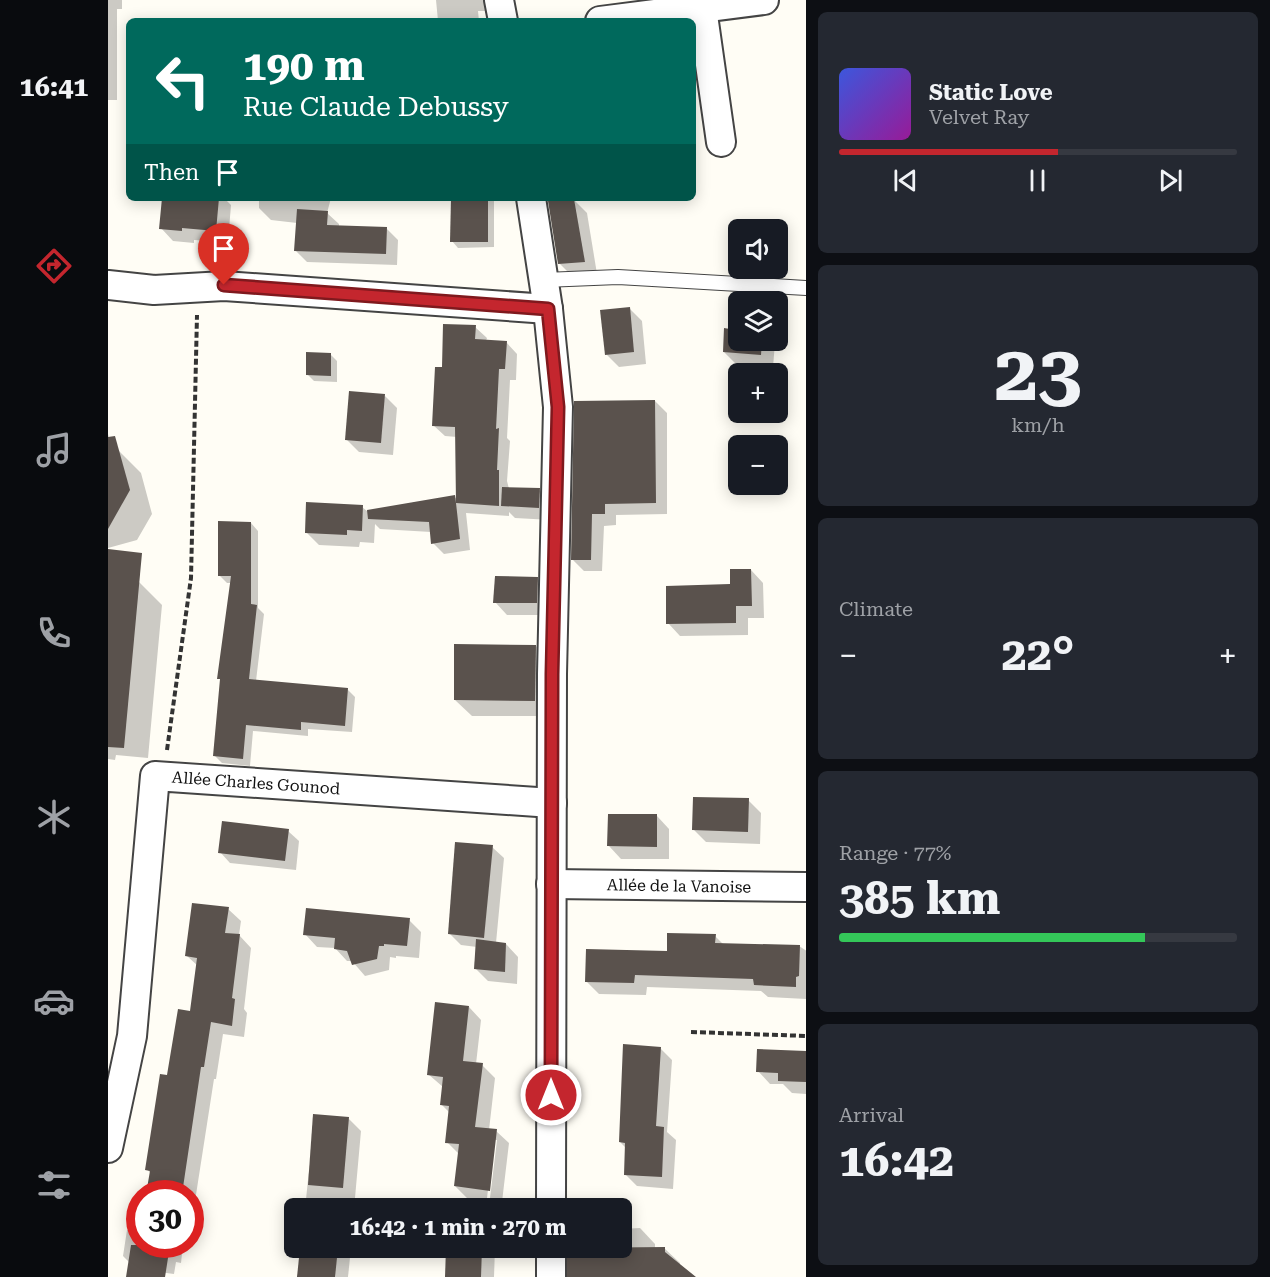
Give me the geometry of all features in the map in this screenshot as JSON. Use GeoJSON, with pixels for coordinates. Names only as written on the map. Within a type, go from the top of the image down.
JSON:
{"type":"FeatureCollection","features":[{"type":"Feature","properties":{"kind":"street"},"geometry":{"type":"LineString","coordinates":[[499,0],[502,18]]}},
{"type":"Feature","properties":{"kind":"street"},"geometry":{"type":"LineString","coordinates":[[609,18],[637,8],[702,8],[764,0]]}},
{"type":"Feature","properties":{"kind":"street"},"geometry":{"type":"LineString","coordinates":[[702,8],[721,142]]}},
{"type":"Feature","properties":{"kind":"street"},"geometry":{"type":"LineString","coordinates":[[531,201],[548,309],[558,407],[552,674],[551,1198]]}},
{"type":"Feature","properties":{"kind":"street"},"geometry":{"type":"LineString","coordinates":[[108,285],[154,290],[224,285],[548,309]]}},
{"type":"Feature","properties":{"kind":"street","name":"Allée Charles Gounod"},"geometry":{"type":"LineString","coordinates":[[108,1148],[120,1034],[155,776],[552,803]]}},
{"type":"Feature","properties":{"kind":"street","name":"Allée de la Vanoise"},"geometry":{"type":"LineString","coordinates":[[551,884],[806,887]]}},
{"type":"Feature","properties":{"kind":"street"},"geometry":{"type":"LineString","coordinates":[[551,1258],[551,1277]]}},
{"type":"Feature","properties":{"kind":"lane"},"geometry":{"type":"LineString","coordinates":[[544,280],[618,276],[806,288]]}},
{"type":"Feature","properties":{"kind":"path"},"geometry":{"type":"LineString","coordinates":[[163,776],[191,578],[198,287]]}},
{"type":"Feature","properties":{"kind":"path"},"geometry":{"type":"LineString","coordinates":[[691,1032],[806,1036]]}},
{"type":"Feature","properties":{"kind":"building"},"geometry":{"type":"Polygon","coordinates":[[[162,201],[219,201],[216,231],[182,228],[182,231],[159,229],[162,201]]]}},
{"type":"Feature","properties":{"kind":"building"},"geometry":{"type":"Polygon","coordinates":[[[451,201],[488,201],[488,242],[450,242],[451,201]]]}},
{"type":"Feature","properties":{"kind":"building"},"geometry":{"type":"Polygon","coordinates":[[[548,201],[574,201],[585,262],[558,264],[548,201]]]}},
{"type":"Feature","properties":{"kind":"building"},"geometry":{"type":"Polygon","coordinates":[[[297,209],[328,211],[327,225],[387,227],[386,254],[294,251],[297,209]]]}},
{"type":"Feature","properties":{"kind":"building"},"geometry":{"type":"Polygon","coordinates":[[[630,307],[634,352],[605,355],[600,310],[630,307]]]}},
{"type":"Feature","properties":{"kind":"building"},"geometry":{"type":"Polygon","coordinates":[[[443,324],[476,325],[475,339],[507,341],[505,369],[499,369],[496,429],[499,428],[497,470],[499,470],[499,506],[456,503],[455,427],[432,426],[435,367],[442,367],[443,324]]]}},
{"type":"Feature","properties":{"kind":"building"},"geometry":{"type":"Polygon","coordinates":[[[724,328],[728,329],[728,351],[761,351],[761,355],[723,352],[724,328]]]}},
{"type":"Feature","properties":{"kind":"building"},"geometry":{"type":"Polygon","coordinates":[[[306,352],[331,353],[331,376],[306,375],[306,352]]]}},
{"type":"Feature","properties":{"kind":"building"},"geometry":{"type":"Polygon","coordinates":[[[349,391],[385,394],[381,443],[345,440],[349,391]]]}},
{"type":"Feature","properties":{"kind":"building"},"geometry":{"type":"Polygon","coordinates":[[[655,400],[656,503],[605,504],[605,514],[592,514],[591,560],[571,560],[574,401],[655,400]]]}},
{"type":"Feature","properties":{"kind":"building"},"geometry":{"type":"Polygon","coordinates":[[[115,436],[130,490],[108,529],[108,437],[115,436]]]}},
{"type":"Feature","properties":{"kind":"building"},"geometry":{"type":"Polygon","coordinates":[[[502,487],[540,488],[539,508],[501,506],[502,487]]]}},
{"type":"Feature","properties":{"kind":"building"},"geometry":{"type":"Polygon","coordinates":[[[455,495],[460,539],[431,544],[429,522],[368,519],[367,510],[455,495]]]}},
{"type":"Feature","properties":{"kind":"building"},"geometry":{"type":"Polygon","coordinates":[[[306,502],[363,505],[362,531],[347,530],[347,535],[305,533],[306,502]]]}},
{"type":"Feature","properties":{"kind":"building"},"geometry":{"type":"Polygon","coordinates":[[[218,521],[251,522],[251,604],[257,605],[249,679],[348,688],[345,726],[301,722],[301,730],[246,725],[243,759],[213,756],[220,679],[217,679],[231,576],[218,576],[218,521]]]}},
{"type":"Feature","properties":{"kind":"building"},"geometry":{"type":"Polygon","coordinates":[[[108,549],[142,553],[124,748],[108,747],[108,549]]]}},
{"type":"Feature","properties":{"kind":"building"},"geometry":{"type":"Polygon","coordinates":[[[730,569],[751,569],[752,606],[736,606],[736,623],[666,624],[666,586],[730,584],[730,569]]]}},
{"type":"Feature","properties":{"kind":"building"},"geometry":{"type":"Polygon","coordinates":[[[495,576],[538,577],[537,603],[493,603],[495,576]]]}},
{"type":"Feature","properties":{"kind":"building"},"geometry":{"type":"Polygon","coordinates":[[[454,644],[536,645],[535,701],[454,700],[454,644]]]}},
{"type":"Feature","properties":{"kind":"building"},"geometry":{"type":"Polygon","coordinates":[[[693,797],[749,798],[748,832],[692,830],[693,797]]]}},
{"type":"Feature","properties":{"kind":"building"},"geometry":{"type":"Polygon","coordinates":[[[608,814],[657,814],[657,847],[607,846],[608,814]]]}},
{"type":"Feature","properties":{"kind":"building"},"geometry":{"type":"Polygon","coordinates":[[[222,821],[289,829],[285,861],[218,853],[222,821]]]}},
{"type":"Feature","properties":{"kind":"building"},"geometry":{"type":"Polygon","coordinates":[[[455,842],[493,845],[484,938],[448,934],[455,842]]]}},
{"type":"Feature","properties":{"kind":"building"},"geometry":{"type":"Polygon","coordinates":[[[192,903],[229,907],[225,933],[240,934],[232,998],[235,999],[232,1026],[211,1022],[204,1067],[201,1067],[184,1180],[148,1180],[150,1171],[145,1170],[160,1074],[167,1075],[178,1009],[190,1011],[197,958],[185,956],[192,903]]]}},
{"type":"Feature","properties":{"kind":"building"},"geometry":{"type":"Polygon","coordinates":[[[306,908],[410,918],[407,946],[384,944],[384,946],[379,946],[377,959],[352,965],[347,951],[334,949],[335,938],[303,935],[306,908]]]}},
{"type":"Feature","properties":{"kind":"building"},"geometry":{"type":"Polygon","coordinates":[[[667,933],[716,934],[715,943],[800,945],[799,976],[796,977],[796,987],[754,985],[753,979],[635,975],[634,983],[585,982],[586,949],[667,951],[667,933]]]}},
{"type":"Feature","properties":{"kind":"building"},"geometry":{"type":"Polygon","coordinates":[[[476,939],[506,943],[505,972],[474,969],[476,939]]]}},
{"type":"Feature","properties":{"kind":"building"},"geometry":{"type":"Polygon","coordinates":[[[435,1002],[469,1006],[463,1061],[483,1063],[475,1127],[497,1129],[490,1191],[454,1186],[459,1144],[445,1143],[449,1106],[440,1105],[443,1077],[427,1075],[435,1002]]]}},
{"type":"Feature","properties":{"kind":"building"},"geometry":{"type":"Polygon","coordinates":[[[623,1044],[661,1047],[656,1126],[664,1127],[662,1177],[624,1175],[625,1143],[619,1142],[623,1044]]]}},
{"type":"Feature","properties":{"kind":"building"},"geometry":{"type":"Polygon","coordinates":[[[757,1049],[806,1051],[806,1082],[778,1081],[778,1073],[756,1072],[757,1049]]]}},
{"type":"Feature","properties":{"kind":"building"},"geometry":{"type":"Polygon","coordinates":[[[313,1114],[349,1117],[343,1188],[308,1185],[313,1114]]]}},
{"type":"Feature","properties":{"kind":"building"},"geometry":{"type":"Polygon","coordinates":[[[632,1247],[665,1247],[665,1252],[696,1277],[567,1277],[567,1258],[632,1258],[632,1247]]]}},
{"type":"Feature","properties":{"kind":"building"},"geometry":{"type":"Polygon","coordinates":[[[129,1258],[168,1258],[165,1277],[126,1277],[129,1258]]]}},
{"type":"Feature","properties":{"kind":"building"},"geometry":{"type":"Polygon","coordinates":[[[299,1258],[337,1258],[335,1277],[297,1277],[299,1258]]]}},
{"type":"Feature","properties":{"kind":"building"},"geometry":{"type":"Polygon","coordinates":[[[446,1258],[482,1258],[481,1277],[445,1277],[446,1258]]]}},
{"type":"Feature","properties":{"kind":"route"},"geometry":{"type":"LineString","coordinates":[[224,285],[548,309],[558,407],[552,674],[551,1095]]}}]}
